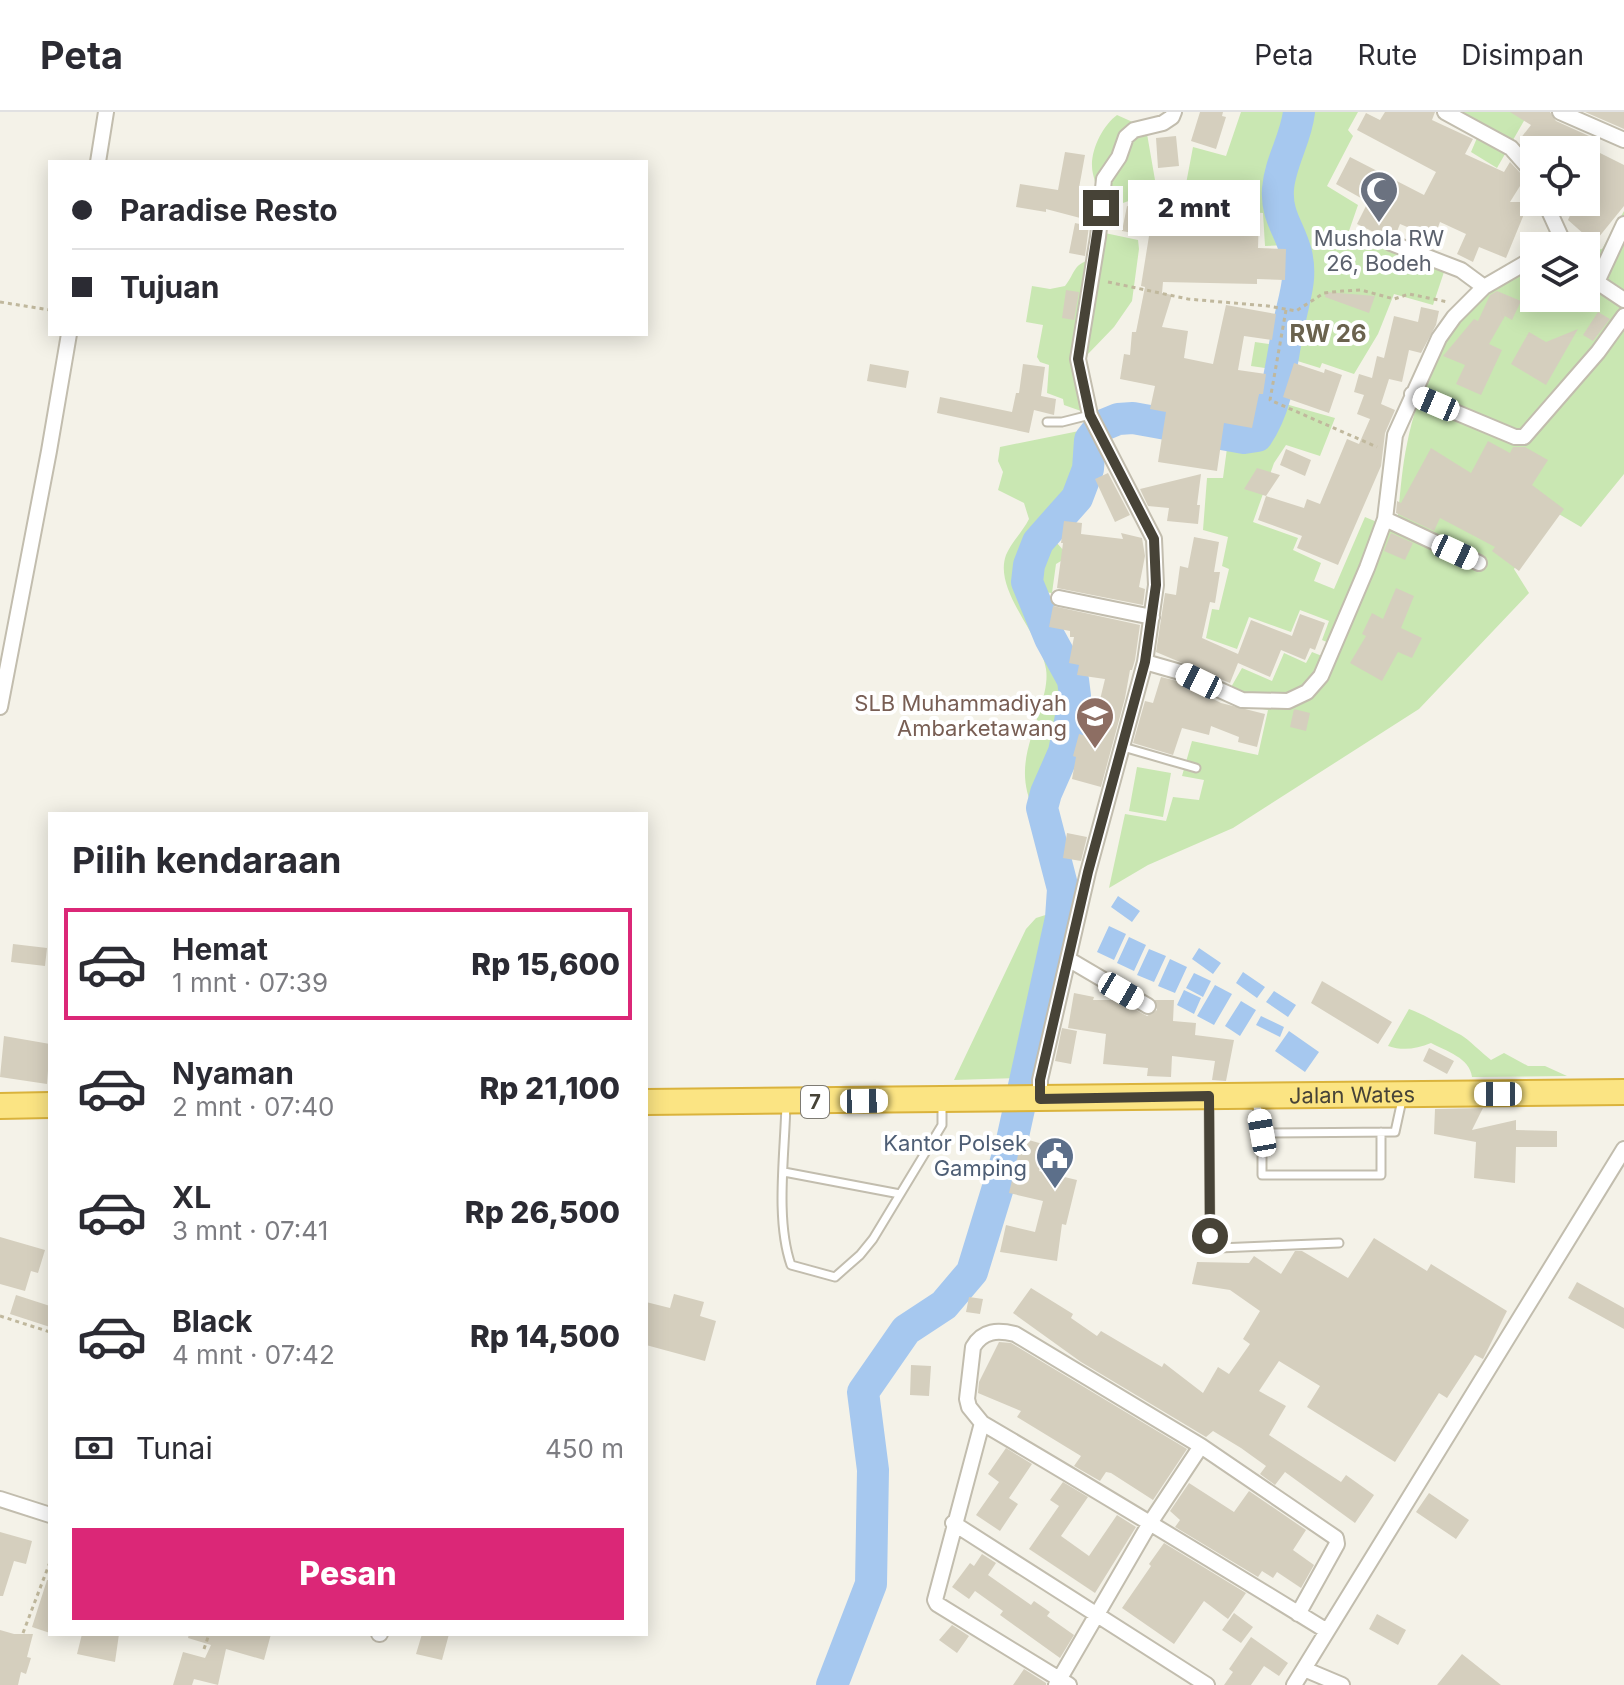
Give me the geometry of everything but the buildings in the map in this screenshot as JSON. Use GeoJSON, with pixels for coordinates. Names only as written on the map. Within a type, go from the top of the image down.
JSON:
{"type":"FeatureCollection","features":[{"type":"Feature","properties":{"kind":"highway","name":"Jalan Wates"},"geometry":{"type":"LineString","coordinates":[[648,1102],[1624,1092]]}},
{"type":"Feature","properties":{"kind":"highway"},"geometry":{"type":"LineString","coordinates":[[0,1106],[48,1105]]}},
{"type":"Feature","properties":{"kind":"street"},"geometry":{"type":"LineString","coordinates":[[98,160],[106,112]]}},
{"type":"Feature","properties":{"kind":"street"},"geometry":{"type":"LineString","coordinates":[[1032,1099],[1040,1080],[1088,872],[1145,662],[1156,567],[1154,539],[1104,443],[1086,417],[1078,359],[1092,279],[1104,179],[1119,157],[1126,137],[1134,130],[1163,123],[1174,112]]}},
{"type":"Feature","properties":{"kind":"street"},"geometry":{"type":"LineString","coordinates":[[1445,112],[1511,148],[1520,158]]}},
{"type":"Feature","properties":{"kind":"street"},"geometry":{"type":"LineString","coordinates":[[1560,112],[1624,140]]}},
{"type":"Feature","properties":{"kind":"street"},"geometry":{"type":"LineString","coordinates":[[1600,276],[1624,224]]}},
{"type":"Feature","properties":{"kind":"street"},"geometry":{"type":"LineString","coordinates":[[1391,243],[1461,270],[1484,287]]}},
{"type":"Feature","properties":{"kind":"street"},"geometry":{"type":"LineString","coordinates":[[1145,662],[1180,672],[1242,700],[1288,701],[1307,692],[1321,676],[1337,643],[1385,519],[1395,435],[1439,338],[1484,287],[1520,266]]}},
{"type":"Feature","properties":{"kind":"street"},"geometry":{"type":"LineString","coordinates":[[1600,284],[1624,300]]}},
{"type":"Feature","properties":{"kind":"street"},"geometry":{"type":"LineString","coordinates":[[1412,394],[1515,437],[1524,437],[1598,352],[1624,316]]}},
{"type":"Feature","properties":{"kind":"street"},"geometry":{"type":"LineString","coordinates":[[0,707],[69,336]]}},
{"type":"Feature","properties":{"kind":"street"},"geometry":{"type":"LineString","coordinates":[[1385,519],[1479,563]]}},
{"type":"Feature","properties":{"kind":"street"},"geometry":{"type":"LineString","coordinates":[[1059,598],[1152,617]]}},
{"type":"Feature","properties":{"kind":"street"},"geometry":{"type":"LineString","coordinates":[[1068,959],[1148,1006]]}},
{"type":"Feature","properties":{"kind":"street"},"geometry":{"type":"LineString","coordinates":[[1294,1685],[1624,1149]]}},
{"type":"Feature","properties":{"kind":"street"},"geometry":{"type":"LineString","coordinates":[[1298,1614],[1337,1544],[1336,1538],[1201,1446],[1015,1334],[1000,1331],[987,1333],[978,1340],[973,1347],[967,1399],[969,1407],[982,1423],[1150,1523],[1298,1614],[1327,1631]]}},
{"type":"Feature","properties":{"kind":"street"},"geometry":{"type":"LineString","coordinates":[[982,1423],[935,1594],[937,1604],[1062,1683],[1150,1523],[1201,1446]]}},
{"type":"Feature","properties":{"kind":"street"},"geometry":{"type":"LineString","coordinates":[[0,1499],[48,1514]]}},
{"type":"Feature","properties":{"kind":"street"},"geometry":{"type":"LineString","coordinates":[[953,1523],[1207,1685]]}},
{"type":"Feature","properties":{"kind":"street"},"geometry":{"type":"LineString","coordinates":[[1304,1669],[1342,1685]]}},
{"type":"Feature","properties":{"kind":"lane"},"geometry":{"type":"LineString","coordinates":[[1047,422],[1086,417]]}},
{"type":"Feature","properties":{"kind":"lane"},"geometry":{"type":"LineString","coordinates":[[1121,746],[1196,768]]}},
{"type":"Feature","properties":{"kind":"lane"},"geometry":{"type":"LineString","coordinates":[[1262,1133],[1395,1132],[1403,1094]]}},
{"type":"Feature","properties":{"kind":"lane"},"geometry":{"type":"LineString","coordinates":[[1209,1096],[1210,1236],[1215,1245],[1219,1248],[1339,1243]]}},
{"type":"Feature","properties":{"kind":"lane"},"geometry":{"type":"LineString","coordinates":[[1255,1096],[1262,1133],[1262,1175],[1381,1175],[1381,1132]]}},
{"type":"Feature","properties":{"kind":"lane"},"geometry":{"type":"LineString","coordinates":[[786,1102],[782,1228],[791,1265],[835,1277],[873,1239],[942,1125],[942,1100]]}},
{"type":"Feature","properties":{"kind":"lane"},"geometry":{"type":"LineString","coordinates":[[784,1172],[900,1194]]}},
{"type":"Feature","properties":{"kind":"path"},"geometry":{"type":"LineString","coordinates":[[1092,279],[1188,299],[1296,311],[1324,293],[1361,290],[1394,299],[1409,294],[1455,303],[1462,309]]}},
{"type":"Feature","properties":{"kind":"path"},"geometry":{"type":"LineString","coordinates":[[0,302],[48,310]]}},
{"type":"Feature","properties":{"kind":"path"},"geometry":{"type":"LineString","coordinates":[[1288,309],[1270,400],[1391,453]]}},
{"type":"Feature","properties":{"kind":"path"},"geometry":{"type":"LineString","coordinates":[[0,1316],[48,1331]]}},
{"type":"Feature","properties":{"kind":"path"},"geometry":{"type":"LineString","coordinates":[[23,1633],[48,1567]]}},
{"type":"Feature","properties":{"kind":"path"},"geometry":{"type":"LineString","coordinates":[[204,1649],[208,1636]]}},
{"type":"Feature","properties":{"kind":"green space"},"geometry":{"type":"Polygon","coordinates":[[[1241,112],[1358,112],[1348,130],[1353,136],[1327,186],[1358,205],[1349,231],[1378,246],[1387,246],[1445,269],[1433,305],[1394,294],[1378,334],[1354,374],[1322,363],[1320,368],[1291,359],[1287,371],[1251,366],[1255,342],[1276,345],[1278,341],[1280,314],[1291,288],[1290,250],[1287,245],[1265,246],[1263,213],[1234,211],[1233,215],[1181,210],[1193,147],[1226,156],[1241,112]]]}},
{"type":"Feature","properties":{"kind":"green space"},"geometry":{"type":"Polygon","coordinates":[[[1460,112],[1529,112],[1497,168],[1471,152],[1483,124],[1460,112]]]}},
{"type":"Feature","properties":{"kind":"green space"},"geometry":{"type":"Polygon","coordinates":[[[1117,115],[1146,128],[1155,180],[1132,199],[1102,206],[1093,174],[1094,149],[1101,133],[1117,115]]]}},
{"type":"Feature","properties":{"kind":"green space"},"geometry":{"type":"Polygon","coordinates":[[[1624,211],[1624,474],[1581,527],[1552,510],[1514,569],[1529,593],[1419,709],[1233,828],[1148,865],[1109,888],[1125,814],[1166,821],[1173,797],[1199,800],[1204,780],[1182,776],[1192,741],[1258,755],[1268,710],[1239,705],[1202,692],[1206,675],[1230,689],[1242,668],[1272,681],[1284,653],[1306,663],[1312,652],[1322,656],[1329,643],[1322,640],[1329,621],[1300,610],[1291,632],[1249,617],[1237,649],[1206,638],[1212,609],[1219,610],[1229,569],[1222,566],[1228,537],[1203,530],[1207,478],[1223,478],[1228,441],[1257,441],[1269,430],[1282,403],[1335,418],[1320,456],[1286,445],[1274,463],[1253,522],[1298,538],[1293,550],[1321,563],[1314,581],[1334,589],[1365,517],[1396,530],[1405,455],[1418,403],[1434,362],[1456,324],[1490,289],[1520,275],[1520,312],[1600,312],[1602,249],[1624,211]]]}},
{"type":"Feature","properties":{"kind":"green space"},"geometry":{"type":"Polygon","coordinates":[[[1100,232],[1138,240],[1139,249],[1132,301],[1114,327],[1088,354],[1085,363],[1095,408],[1081,411],[1064,405],[1063,399],[1047,393],[1049,365],[1040,362],[1037,357],[1043,325],[1026,322],[1032,286],[1050,289],[1065,286],[1078,266],[1094,259],[1100,232]]]}},
{"type":"Feature","properties":{"kind":"green space"},"geometry":{"type":"Polygon","coordinates":[[[1084,430],[1081,444],[1083,469],[1079,482],[1060,508],[1057,543],[1064,551],[1061,561],[1056,564],[1052,593],[1034,591],[1064,658],[1095,708],[1089,730],[1075,729],[1058,785],[1035,813],[1026,785],[1026,759],[1044,693],[1046,674],[1036,641],[1006,583],[1006,555],[1029,519],[1024,503],[998,490],[1003,472],[998,461],[1000,447],[1084,430]]]}},
{"type":"Feature","properties":{"kind":"green space"},"geometry":{"type":"Polygon","coordinates":[[[1137,767],[1171,773],[1163,817],[1129,811],[1137,767]]]}},
{"type":"Feature","properties":{"kind":"green space"},"geometry":{"type":"Polygon","coordinates":[[[1055,912],[1019,1078],[954,1080],[1026,929],[1036,918],[1055,912]]]}},
{"type":"Feature","properties":{"kind":"green space"},"geometry":{"type":"Polygon","coordinates":[[[1409,1009],[1461,1035],[1491,1060],[1504,1053],[1528,1066],[1545,1066],[1567,1076],[1472,1077],[1462,1060],[1431,1043],[1410,1049],[1388,1046],[1409,1009]]]}},
{"type":"Feature","properties":{"kind":"water"},"geometry":{"type":"Polygon","coordinates":[[[1118,896],[1140,911],[1132,922],[1111,907],[1118,896]]]}},
{"type":"Feature","properties":{"kind":"water"},"geometry":{"type":"Polygon","coordinates":[[[1109,926],[1126,934],[1114,960],[1097,952],[1109,926]]]}},
{"type":"Feature","properties":{"kind":"water"},"geometry":{"type":"Polygon","coordinates":[[[1129,937],[1146,945],[1134,971],[1117,963],[1129,937]]]}},
{"type":"Feature","properties":{"kind":"water"},"geometry":{"type":"Polygon","coordinates":[[[1199,948],[1221,963],[1213,974],[1192,959],[1199,948]]]}},
{"type":"Feature","properties":{"kind":"water"},"geometry":{"type":"Polygon","coordinates":[[[1149,949],[1166,956],[1154,982],[1137,975],[1149,949]]]}},
{"type":"Feature","properties":{"kind":"water"},"geometry":{"type":"Polygon","coordinates":[[[1170,959],[1187,967],[1175,993],[1158,986],[1170,959]]]}},
{"type":"Feature","properties":{"kind":"water"},"geometry":{"type":"Polygon","coordinates":[[[1243,972],[1265,987],[1257,998],[1236,983],[1243,972]]]}},
{"type":"Feature","properties":{"kind":"water"},"geometry":{"type":"Polygon","coordinates":[[[1194,973],[1211,981],[1203,997],[1186,988],[1194,973]]]}},
{"type":"Feature","properties":{"kind":"water"},"geometry":{"type":"Polygon","coordinates":[[[1215,985],[1232,994],[1214,1025],[1197,1016],[1215,985]]]}},
{"type":"Feature","properties":{"kind":"water"},"geometry":{"type":"Polygon","coordinates":[[[1184,990],[1201,998],[1194,1014],[1177,1005],[1184,990]]]}},
{"type":"Feature","properties":{"kind":"water"},"geometry":{"type":"Polygon","coordinates":[[[1274,991],[1296,1005],[1288,1017],[1266,1002],[1274,991]]]}},
{"type":"Feature","properties":{"kind":"water"},"geometry":{"type":"Polygon","coordinates":[[[1241,1001],[1256,1010],[1240,1036],[1225,1026],[1241,1001]]]}},
{"type":"Feature","properties":{"kind":"water"},"geometry":{"type":"Polygon","coordinates":[[[1261,1016],[1284,1027],[1280,1037],[1256,1025],[1261,1016]]]}},
{"type":"Feature","properties":{"kind":"water"},"geometry":{"type":"Polygon","coordinates":[[[1289,1031],[1319,1052],[1305,1072],[1275,1051],[1289,1031]]]}},
{"type":"Feature","properties":{"kind":"waterway"},"geometry":{"type":"LineString","coordinates":[[832,1685],[871,1584],[873,1470],[863,1392],[906,1330],[944,1305],[972,1272],[1011,1145],[1061,918],[1063,889],[1042,808],[1064,752],[1075,696],[1073,680],[1050,638],[1027,582],[1029,565],[1038,542],[1077,498],[1088,469],[1090,440],[1101,426],[1118,419],[1133,418],[1244,438],[1257,436],[1265,423],[1275,394],[1297,286],[1296,253],[1281,215],[1278,189],[1299,112]]}},
{"type":"Feature","properties":{"kind":"place","name":"Mushola RW 26, Bodeh"},"geometry":{"type":"Point","coordinates":[1379,224]}},
{"type":"Feature","properties":{"kind":"place","name":"SLB Muhammadiyah Ambarketawang"},"geometry":{"type":"Point","coordinates":[1095,750]}},
{"type":"Feature","properties":{"kind":"place","name":"Kantor Polsek Gamping"},"geometry":{"type":"Point","coordinates":[1055,1190]}},
{"type":"Feature","properties":{"kind":"district","name":"RW 26"},"geometry":{"type":"Point","coordinates":[1328,334]}},
{"type":"Feature","properties":{"kind":"route"},"geometry":{"type":"LineString","coordinates":[[1101,208],[1078,359],[1090,415],[1154,539],[1156,585],[1145,662],[1088,872],[1040,1080],[1040,1099],[1209,1096],[1210,1236]]}}]}
